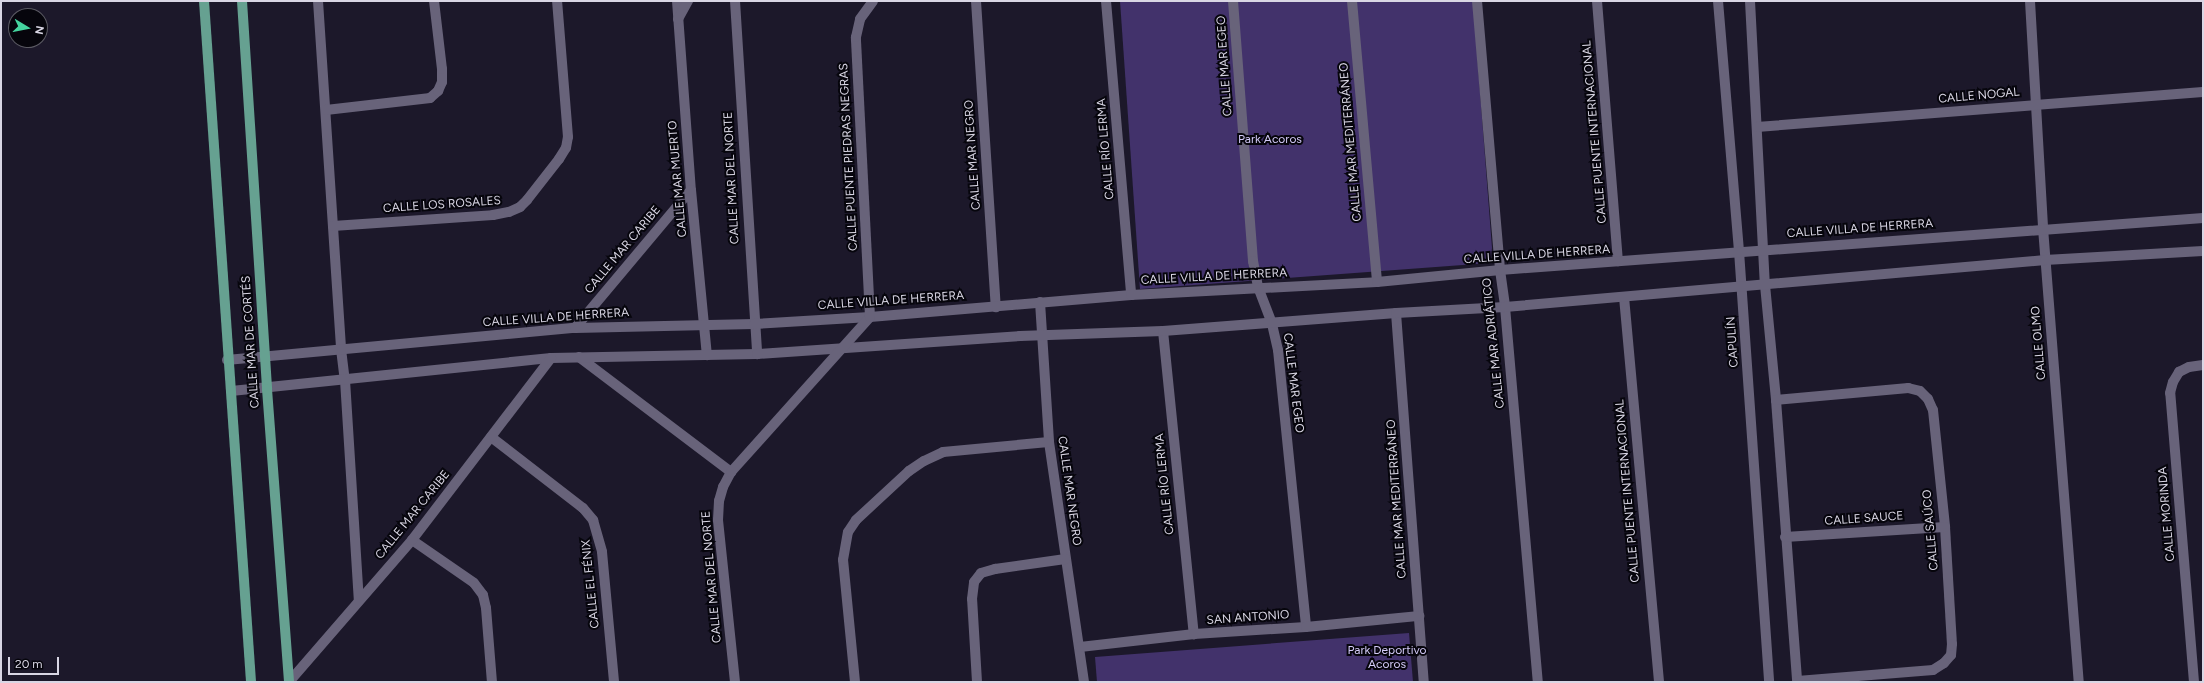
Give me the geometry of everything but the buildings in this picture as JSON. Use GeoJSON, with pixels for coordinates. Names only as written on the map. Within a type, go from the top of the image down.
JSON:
{"type":"FeatureCollection","features":[{"type":"Feature","properties":{"kind":"main road","name":"CALLE MAR DE CORTÉS"},"geometry":{"type":"LineString","coordinates":[[204,1],[227,360],[231,391],[251,682]]}},
{"type":"Feature","properties":{"kind":"main road","name":"CALLE MAR DE CORTÉS"},"geometry":{"type":"LineString","coordinates":[[242,1],[264,357],[289,682]]}},
{"type":"Feature","properties":{"kind":"street"},"geometry":{"type":"LineString","coordinates":[[318,1],[359,601]]}},
{"type":"Feature","properties":{"kind":"street"},"geometry":{"type":"LineString","coordinates":[[326,110],[430,98],[438,91],[442,82],[442,69],[434,1]]}},
{"type":"Feature","properties":{"kind":"street","name":"CALLE LOS ROSALES"},"geometry":{"type":"LineString","coordinates":[[333,226],[493,216],[509,212],[520,207],[527,200],[559,159],[566,148],[568,137],[557,1]]}},
{"type":"Feature","properties":{"kind":"street","name":"CALLE MAR MUERTO"},"geometry":{"type":"LineString","coordinates":[[677,1],[691,190],[707,355]]}},
{"type":"Feature","properties":{"kind":"street"},"geometry":{"type":"LineString","coordinates":[[678,19],[688,1]]}},
{"type":"Feature","properties":{"kind":"street","name":"CALLE MAR DEL NORTE"},"geometry":{"type":"LineString","coordinates":[[735,1],[757,354]]}},
{"type":"Feature","properties":{"kind":"street","name":"CALLE PUENTE PIEDRAS NEGRAS"},"geometry":{"type":"LineString","coordinates":[[870,317],[856,37],[860,19],[873,1]]}},
{"type":"Feature","properties":{"kind":"street","name":"CALLE MAR NEGRO"},"geometry":{"type":"LineString","coordinates":[[976,1],[996,306]]}},
{"type":"Feature","properties":{"kind":"street","name":"CALLE RÍO LERMA"},"geometry":{"type":"LineString","coordinates":[[1106,1],[1131,295]]}},
{"type":"Feature","properties":{"kind":"street","name":"CALLE MAR EGEO"},"geometry":{"type":"LineString","coordinates":[[1233,1],[1253,261],[1258,287],[1272,324],[1278,350],[1306,627]]}},
{"type":"Feature","properties":{"kind":"street","name":"CALLE MAR MEDITERRÁNEO"},"geometry":{"type":"LineString","coordinates":[[1352,1],[1377,282]]}},
{"type":"Feature","properties":{"kind":"street","name":"CALLE MAR ADRIÁTICO"},"geometry":{"type":"LineString","coordinates":[[1477,1],[1538,682]]}},
{"type":"Feature","properties":{"kind":"street","name":"CALLE PUENTE INTERNACIONAL"},"geometry":{"type":"LineString","coordinates":[[1598,1],[1618,261]]}},
{"type":"Feature","properties":{"kind":"street","name":"CAPULÍN"},"geometry":{"type":"LineString","coordinates":[[1718,1],[1740,251],[1769,682]]}},
{"type":"Feature","properties":{"kind":"street"},"geometry":{"type":"LineString","coordinates":[[1750,1],[1765,284],[1776,400],[1785,537],[1797,681]]}},
{"type":"Feature","properties":{"kind":"street","name":"CALLE OLMO"},"geometry":{"type":"LineString","coordinates":[[2030,1],[2045,260],[2079,682]]}},
{"type":"Feature","properties":{"kind":"street","name":"CALLE NOGAL"},"geometry":{"type":"LineString","coordinates":[[1757,127],[2203,92]]}},
{"type":"Feature","properties":{"kind":"street","name":"CALLE MAR CARIBE"},"geometry":{"type":"LineString","coordinates":[[575,328],[691,190]]}},
{"type":"Feature","properties":{"kind":"street","name":"CALLE VILLA DE HERRERA"},"geometry":{"type":"LineString","coordinates":[[227,360],[575,328],[754,324],[870,317],[1131,295],[1258,287],[1377,282],[1500,270],[1764,249],[2043,228],[2203,218]]}},
{"type":"Feature","properties":{"kind":"street"},"geometry":{"type":"LineString","coordinates":[[231,391],[267,389],[551,358],[757,354],[1043,336],[1163,331],[1272,324],[1396,313],[1505,307],[1742,285],[2045,260],[2203,251]]}},
{"type":"Feature","properties":{"kind":"street","name":"CALLE PUENTE INTERNACIONAL"},"geometry":{"type":"LineString","coordinates":[[1624,297],[1659,682]]}},
{"type":"Feature","properties":{"kind":"street","name":"CALLE MAR NEGRO"},"geometry":{"type":"LineString","coordinates":[[1040,302],[1049,442],[1084,682]]}},
{"type":"Feature","properties":{"kind":"street","name":"CALLE MAR MEDITERRÁNEO"},"geometry":{"type":"LineString","coordinates":[[1396,313],[1424,682]]}},
{"type":"Feature","properties":{"kind":"street","name":"CALLE MAR DEL NORTE"},"geometry":{"type":"LineString","coordinates":[[735,682],[718,520],[719,501],[723,487],[731,472],[870,317]]}},
{"type":"Feature","properties":{"kind":"street","name":"CALLE RÍO LERMA"},"geometry":{"type":"LineString","coordinates":[[1163,331],[1194,634]]}},
{"type":"Feature","properties":{"kind":"street"},"geometry":{"type":"LineString","coordinates":[[579,357],[731,472]]}},
{"type":"Feature","properties":{"kind":"street","name":"CALLE MAR CARIBE"},"geometry":{"type":"LineString","coordinates":[[289,682],[412,540],[551,358]]}},
{"type":"Feature","properties":{"kind":"street","name":"CALLE MORINDA"},"geometry":{"type":"LineString","coordinates":[[2194,682],[2170,393],[2173,382],[2179,372],[2189,367],[2203,365]]}},
{"type":"Feature","properties":{"kind":"street","name":"CALLE SAÚCO"},"geometry":{"type":"LineString","coordinates":[[1776,400],[1908,388],[1920,391],[1928,399],[1933,410],[1945,527],[1952,644],[1951,655],[1944,663],[1933,670],[1797,681]]}},
{"type":"Feature","properties":{"kind":"street","name":"CALLE EL FÉNIX"},"geometry":{"type":"LineString","coordinates":[[491,436],[583,508],[593,520],[602,552],[614,682]]}},
{"type":"Feature","properties":{"kind":"street"},"geometry":{"type":"LineString","coordinates":[[855,682],[843,560],[848,532],[856,520],[908,471],[943,452],[1049,442]]}},
{"type":"Feature","properties":{"kind":"street","name":"CALLE SAUCE"},"geometry":{"type":"LineString","coordinates":[[1785,537],[1945,527]]}},
{"type":"Feature","properties":{"kind":"street"},"geometry":{"type":"LineString","coordinates":[[412,540],[474,583],[483,595],[486,608],[492,682]]}},
{"type":"Feature","properties":{"kind":"street"},"geometry":{"type":"LineString","coordinates":[[977,682],[972,599],[974,582],[981,573],[995,569],[1065,559]]}},
{"type":"Feature","properties":{"kind":"street","name":"SAN ANTONIO"},"geometry":{"type":"LineString","coordinates":[[1080,647],[1194,634],[1306,627],[1419,616]]}},
{"type":"Feature","properties":{"kind":"green space","name":"Park Acoros"},"geometry":{"type":"Polygon","coordinates":[[[1120,1],[1473,1],[1492,248],[1490,263],[1140,289],[1120,1]]]}},
{"type":"Feature","properties":{"kind":"green space","name":"Park Deportivo Acoros"},"geometry":{"type":"Polygon","coordinates":[[[1409,633],[1413,682],[1097,682],[1095,657],[1409,633]]]}}]}
